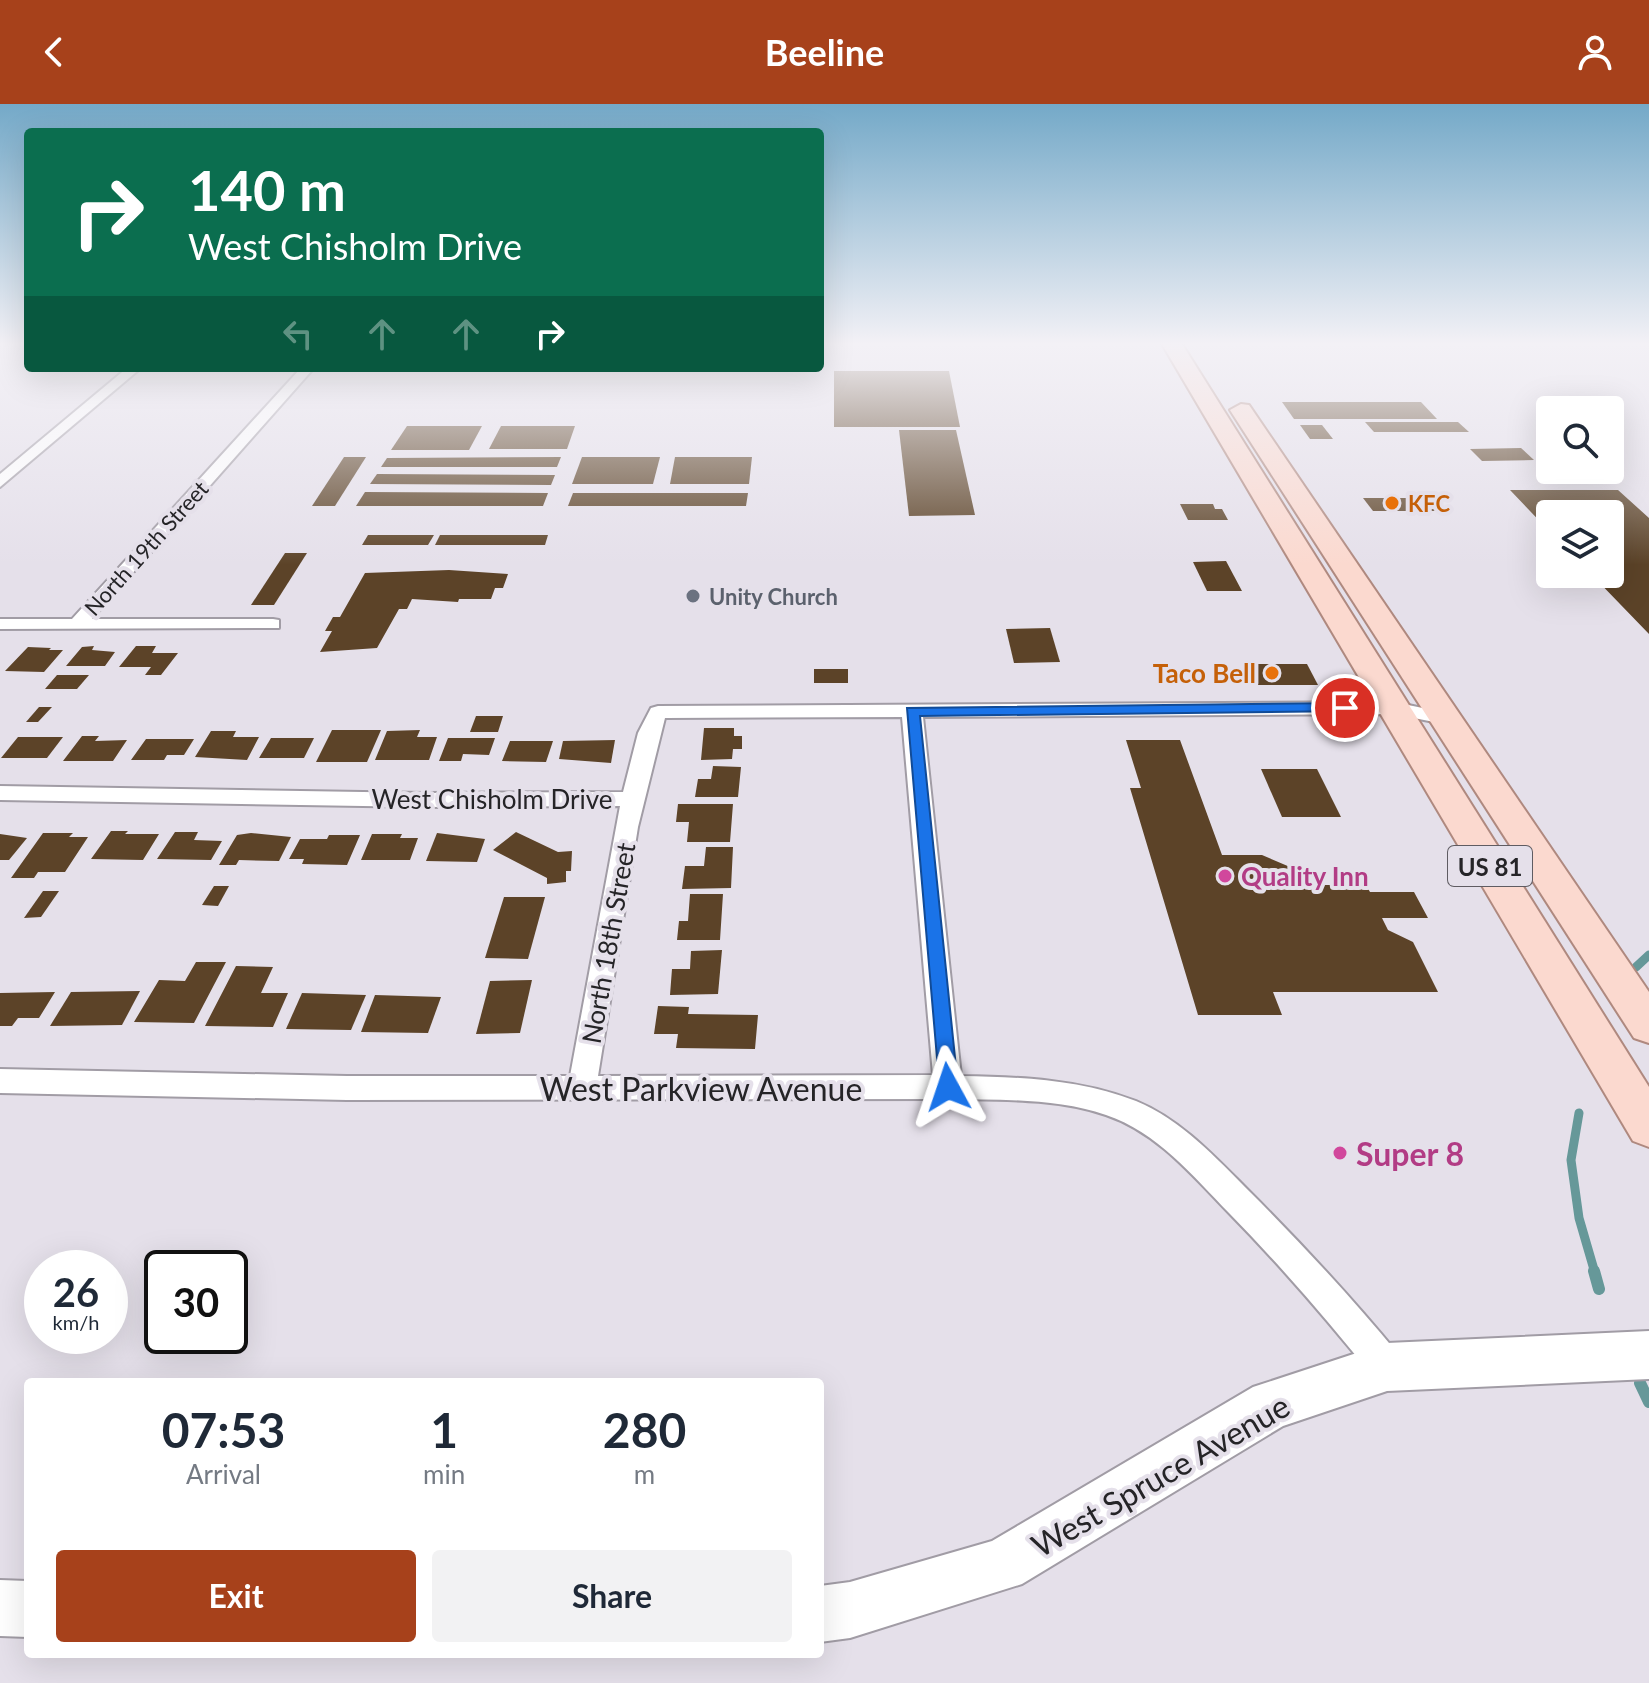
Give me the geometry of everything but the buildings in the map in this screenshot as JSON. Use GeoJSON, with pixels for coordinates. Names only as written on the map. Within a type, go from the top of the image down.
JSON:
{"type":"FeatureCollection","features":[{"type":"Feature","properties":{"kind":"main road","name":"US 81"},"geometry":{"type":"LineString","coordinates":[[1217,418],[1649,1127]]}},
{"type":"Feature","properties":{"kind":"main road","name":"US 81"},"geometry":{"type":"LineString","coordinates":[[1247,418],[1649,1026]]}},
{"type":"Feature","properties":{"kind":"street"},"geometry":{"type":"LineString","coordinates":[[0,482],[76,418]]}},
{"type":"Feature","properties":{"kind":"street","name":"North 19th Street"},"geometry":{"type":"LineString","coordinates":[[79,622],[263,418]]}},
{"type":"Feature","properties":{"kind":"street"},"geometry":{"type":"LineString","coordinates":[[0,624],[273,624]]}},
{"type":"Feature","properties":{"kind":"street","name":"West Chisholm Drive"},"geometry":{"type":"LineString","coordinates":[[0,793],[425,800],[633,799],[649,728],[658,712],[1394,708],[1444,718]]}},
{"type":"Feature","properties":{"kind":"street"},"geometry":{"type":"LineString","coordinates":[[912,711],[948,1087]]}},
{"type":"Feature","properties":{"kind":"street","name":"North 18th Street"},"geometry":{"type":"LineString","coordinates":[[582,1088],[633,799]]}},
{"type":"Feature","properties":{"kind":"street","name":"West Parkview Avenue"},"geometry":{"type":"LineString","coordinates":[[0,1081],[582,1088],[948,1087],[1035,1090],[1098,1102],[1152,1123],[1184,1146],[1315,1278],[1387,1367]]}},
{"type":"Feature","properties":{"kind":"street","name":"West Spruce Avenue"},"geometry":{"type":"LineString","coordinates":[[824,1613],[850,1610],[1003,1565],[1271,1405],[1387,1367],[1649,1355]]}},
{"type":"Feature","properties":{"kind":"street"},"geometry":{"type":"LineString","coordinates":[[0,1608],[24,1609]]}},
{"type":"Feature","properties":{"kind":"waterway"},"geometry":{"type":"LineString","coordinates":[[1636,967],[1649,955]]}},
{"type":"Feature","properties":{"kind":"waterway"},"geometry":{"type":"LineString","coordinates":[[1579,1113],[1571,1160],[1579,1218],[1595,1273]]}},
{"type":"Feature","properties":{"kind":"waterway"},"geometry":{"type":"LineString","coordinates":[[1594,1271],[1599,1289]]}},
{"type":"Feature","properties":{"kind":"waterway"},"geometry":{"type":"LineString","coordinates":[[1640,1383],[1649,1402]]}},
{"type":"Feature","properties":{"kind":"place","name":"KFC"},"geometry":{"type":"Point","coordinates":[1392,503]}},
{"type":"Feature","properties":{"kind":"place","name":"Unity Church"},"geometry":{"type":"Point","coordinates":[693,596]}},
{"type":"Feature","properties":{"kind":"place","name":"Taco Bell"},"geometry":{"type":"Point","coordinates":[1272,673]}},
{"type":"Feature","properties":{"kind":"place","name":"Quality Inn"},"geometry":{"type":"Point","coordinates":[1225,876]}},
{"type":"Feature","properties":{"kind":"place","name":"Super 8"},"geometry":{"type":"Point","coordinates":[1340,1153]}},
{"type":"Feature","properties":{"kind":"route"},"geometry":{"type":"LineString","coordinates":[[948,1087],[912,711],[1345,708]]}}]}
